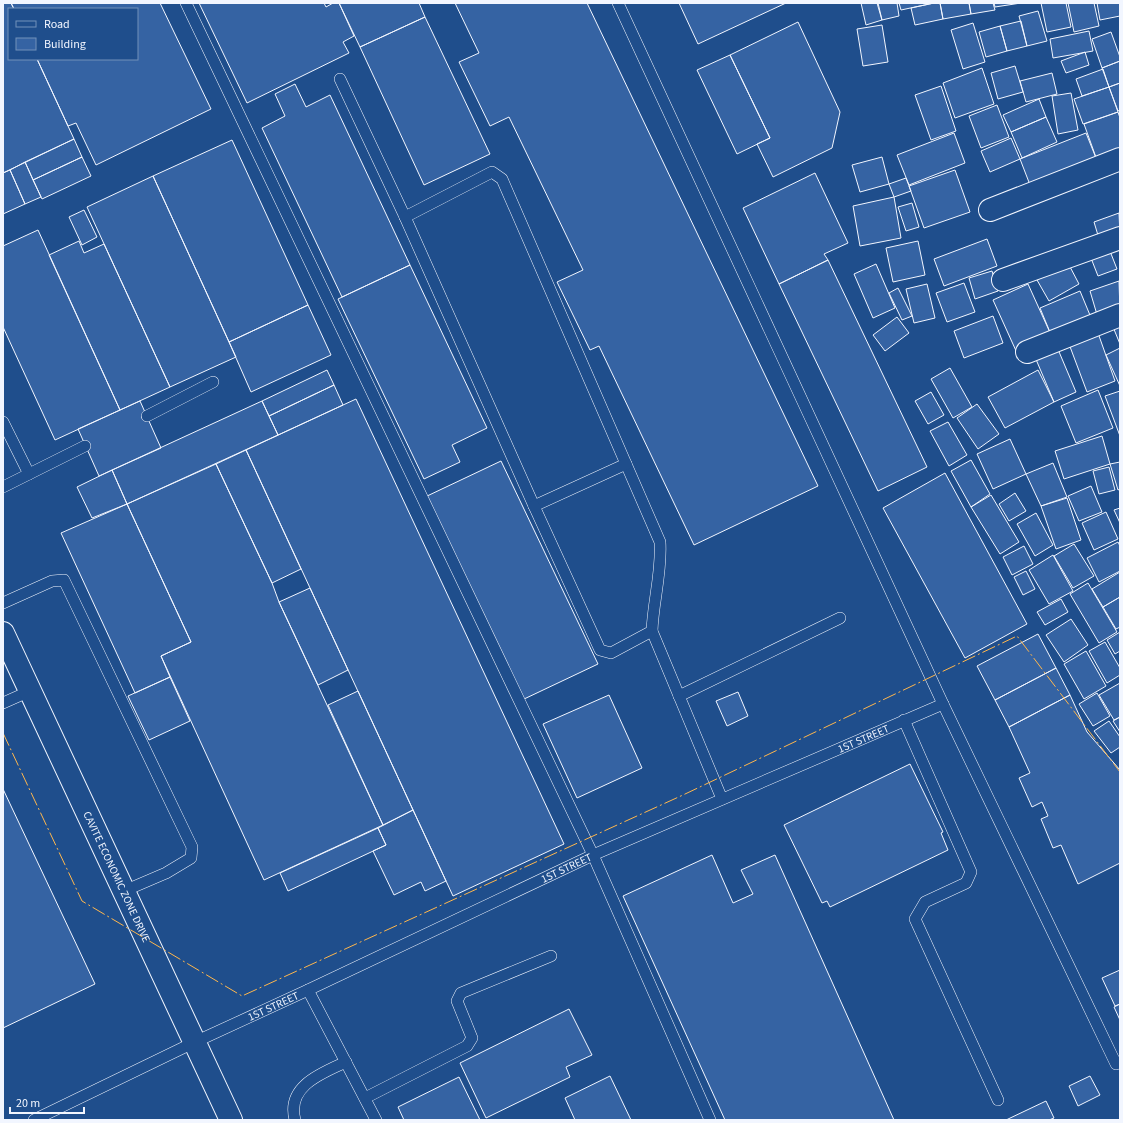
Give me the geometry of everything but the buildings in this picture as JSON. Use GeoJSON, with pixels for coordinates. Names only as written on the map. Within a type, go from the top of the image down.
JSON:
{"type":"FeatureCollection","features":[{"type":"Feature","properties":{"kind":"street"},"geometry":{"type":"LineString","coordinates":[[990,210],[1120,159]]}},
{"type":"Feature","properties":{"kind":"street"},"geometry":{"type":"LineString","coordinates":[[1004,280],[1120,238]]}},
{"type":"Feature","properties":{"kind":"street"},"geometry":{"type":"LineString","coordinates":[[1027,352],[1120,315]]}},
{"type":"Feature","properties":{"kind":"street","name":"CAVITE ECONOMIC ZONE DRIVE"},"geometry":{"type":"LineString","coordinates":[[3,633],[231,1120]]}},
{"type":"Feature","properties":{"kind":"lane"},"geometry":{"type":"LineString","coordinates":[[186,3],[594,855],[710,1120]]}},
{"type":"Feature","properties":{"kind":"lane"},"geometry":{"type":"LineString","coordinates":[[618,3],[943,704],[1116,1064],[1120,1062]]}},
{"type":"Feature","properties":{"kind":"lane"},"geometry":{"type":"LineString","coordinates":[[340,79],[405,217],[600,650],[611,653],[652,631]]}},
{"type":"Feature","properties":{"kind":"lane"},"geometry":{"type":"LineString","coordinates":[[405,217],[492,172],[502,179],[660,542],[661,556],[653,612],[652,631],[722,799]]}},
{"type":"Feature","properties":{"kind":"lane"},"geometry":{"type":"LineString","coordinates":[[147,416],[213,382]]}},
{"type":"Feature","properties":{"kind":"lane"},"geometry":{"type":"LineString","coordinates":[[3,422],[29,474]]}},
{"type":"Feature","properties":{"kind":"lane"},"geometry":{"type":"LineString","coordinates":[[3,487],[85,446]]}},
{"type":"Feature","properties":{"kind":"lane"},"geometry":{"type":"LineString","coordinates":[[534,506],[626,464]]}},
{"type":"Feature","properties":{"kind":"lane"},"geometry":{"type":"LineString","coordinates":[[3,603],[52,581],[64,580],[192,847],[191,858],[166,873],[124,891]]}},
{"type":"Feature","properties":{"kind":"lane"},"geometry":{"type":"LineString","coordinates":[[679,696],[840,618]]}},
{"type":"Feature","properties":{"kind":"lane"},"geometry":{"type":"LineString","coordinates":[[3,704],[30,691]]}},
{"type":"Feature","properties":{"kind":"lane","name":"1ST STREET"},"geometry":{"type":"LineString","coordinates":[[34,1120],[195,1042],[594,855],[943,704]]}},
{"type":"Feature","properties":{"kind":"lane"},"geometry":{"type":"LineString","coordinates":[[904,720],[971,872],[966,884],[925,902],[915,919],[998,1100]]}},
{"type":"Feature","properties":{"kind":"lane"},"geometry":{"type":"LineString","coordinates":[[365,1098],[467,1046],[472,1038],[457,1001],[461,993],[551,956]]}},
{"type":"Feature","properties":{"kind":"lane"},"geometry":{"type":"LineString","coordinates":[[308,990],[376,1120]]}},
{"type":"Feature","properties":{"kind":"lane"},"geometry":{"type":"LineString","coordinates":[[295,1120],[294,1109],[298,1094],[303,1087],[319,1075],[346,1062]]}},
{"type":"Feature","properties":{"kind":"power"},"geometry":{"type":"LineString","coordinates":[[3,733],[82,901],[242,996],[683,795],[1017,636],[1120,772]]}}]}
